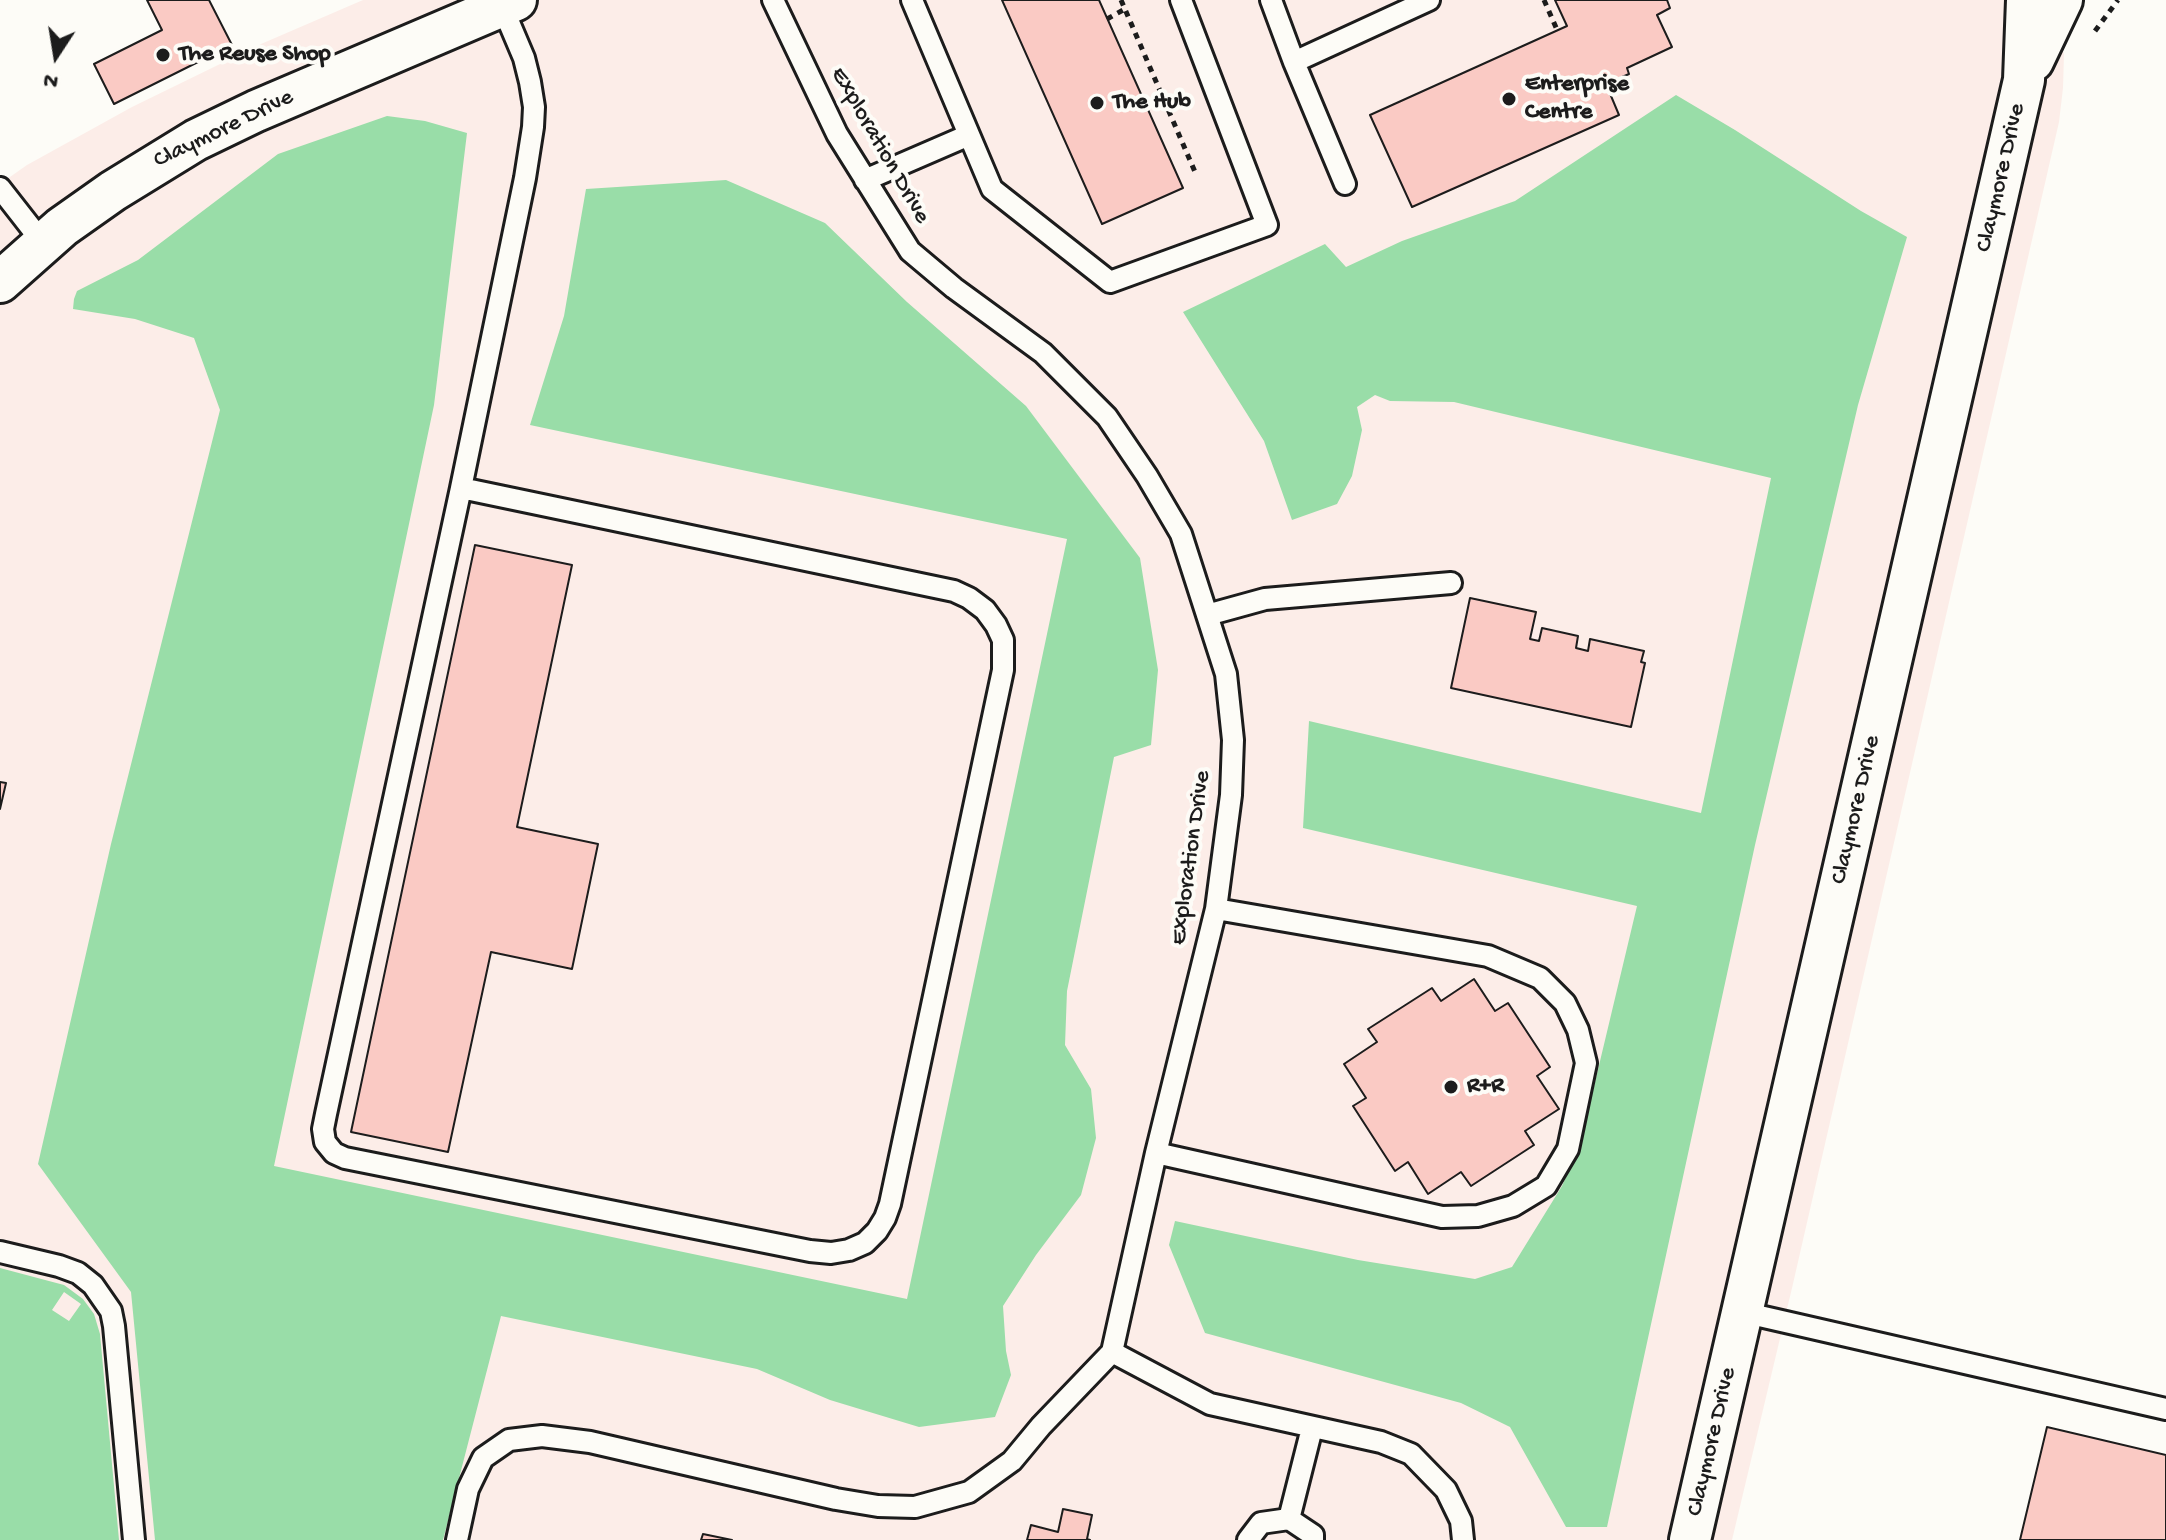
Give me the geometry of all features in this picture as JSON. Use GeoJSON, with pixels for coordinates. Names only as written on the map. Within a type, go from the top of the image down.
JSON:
{"type":"FeatureCollection","features":[{"type":"Feature","properties":{"kind":"street","name":"Claymore Drive"},"geometry":{"type":"LineString","coordinates":[[1690,1540],[2024,80],[2027,0]]}},
{"type":"Feature","properties":{"kind":"street","name":"Claymore Drive"},"geometry":{"type":"LineString","coordinates":[[2024,80],[2062,0]]}},
{"type":"Feature","properties":{"kind":"street","name":"Claymore Drive"},"geometry":{"type":"LineString","coordinates":[[0,282],[43,243],[113,191],[196,140],[256,111],[509,3]]}},
{"type":"Feature","properties":{"kind":"lane","name":"Exploration Drive"},"geometry":{"type":"LineString","coordinates":[[773,0],[837,134],[910,251],[954,288],[1043,353],[1107,417],[1147,476],[1181,534],[1226,674],[1233,740],[1231,795],[1216,909],[1156,1153],[1112,1352]]}},
{"type":"Feature","properties":{"kind":"lane"},"geometry":{"type":"LineString","coordinates":[[912,0],[992,189],[1110,282],[1267,225],[1181,0]]}},
{"type":"Feature","properties":{"kind":"lane"},"geometry":{"type":"LineString","coordinates":[[1271,0],[1345,184]]}},
{"type":"Feature","properties":{"kind":"lane"},"geometry":{"type":"LineString","coordinates":[[1294,62],[1429,0]]}},
{"type":"Feature","properties":{"kind":"lane"},"geometry":{"type":"LineString","coordinates":[[461,488],[954,591],[985,610],[996,625],[1003,640],[1003,670],[971,822],[890,1204],[877,1231],[865,1243],[831,1253],[810,1251],[345,1158],[334,1153],[325,1142],[323,1129],[326,1114],[525,178],[534,107],[509,3]]}},
{"type":"Feature","properties":{"kind":"lane"},"geometry":{"type":"LineString","coordinates":[[865,180],[969,135]]}},
{"type":"Feature","properties":{"kind":"lane"},"geometry":{"type":"LineString","coordinates":[[0,188],[43,243]]}},
{"type":"Feature","properties":{"kind":"lane"},"geometry":{"type":"LineString","coordinates":[[1207,615],[1265,599],[1451,583]]}},
{"type":"Feature","properties":{"kind":"lane"},"geometry":{"type":"LineString","coordinates":[[1156,1153],[1442,1217],[1478,1216],[1513,1206],[1546,1186],[1568,1149],[1586,1063],[1578,1030],[1565,1003],[1540,978],[1488,956],[1216,909]]}},
{"type":"Feature","properties":{"kind":"lane"},"geometry":{"type":"LineString","coordinates":[[0,1252],[78,1273],[93,1285],[111,1311],[134,1540]]}},
{"type":"Feature","properties":{"kind":"lane"},"geometry":{"type":"LineString","coordinates":[[1742,1312],[2166,1409]]}},
{"type":"Feature","properties":{"kind":"lane"},"geometry":{"type":"LineString","coordinates":[[457,1540],[468,1489],[483,1458],[509,1440],[542,1436],[590,1442],[878,1506],[915,1507],[969,1492],[1012,1461],[1112,1352],[1210,1404],[1381,1442],[1411,1454],[1446,1490],[1461,1521],[1463,1540]]}},
{"type":"Feature","properties":{"kind":"lane"},"geometry":{"type":"LineString","coordinates":[[1289,1519],[1312,1428]]}},
{"type":"Feature","properties":{"kind":"lane"},"geometry":{"type":"LineString","coordinates":[[1248,1540],[1261,1523],[1289,1519],[1313,1535],[1313,1540]]}},
{"type":"Feature","properties":{"kind":"path"},"geometry":{"type":"LineString","coordinates":[[1121,0],[1195,172]]}},
{"type":"Feature","properties":{"kind":"path"},"geometry":{"type":"LineString","coordinates":[[1544,0],[1558,32]]}},
{"type":"Feature","properties":{"kind":"path"},"geometry":{"type":"LineString","coordinates":[[1107,19],[1125,9]]}},
{"type":"Feature","properties":{"kind":"shaded area"},"geometry":{"type":"Polygon","coordinates":[[[363,0],[2045,0],[2064,54],[2059,122],[1732,1540],[0,1540],[0,184],[27,165],[132,107],[261,44],[363,0]]]}},
{"type":"Feature","properties":{"kind":"green space"},"geometry":{"type":"Polygon","coordinates":[[[1676,95],[1907,237],[1858,405],[1755,845],[1607,1527],[1566,1527],[1510,1427],[1461,1403],[1205,1333],[1169,1245],[1175,1221],[1358,1260],[1475,1279],[1512,1267],[1562,1186],[1580,1145],[1637,906],[1303,828],[1309,721],[1701,813],[1771,478],[1454,402],[1390,401],[1375,395],[1357,407],[1362,430],[1352,476],[1337,504],[1292,520],[1264,441],[1183,312],[1325,244],[1346,267],[1402,241],[1515,201],[1676,95]]]}},
{"type":"Feature","properties":{"kind":"green space"},"geometry":{"type":"Polygon","coordinates":[[[387,116],[425,121],[467,133],[434,405],[274,1166],[907,1299],[1067,539],[530,425],[564,316],[586,189],[726,180],[825,223],[907,302],[1026,406],[1140,558],[1158,670],[1151,745],[1114,757],[1067,991],[1065,1045],[1091,1089],[1096,1138],[1081,1195],[1003,1306],[1011,1375],[995,1417],[919,1427],[830,1400],[757,1369],[501,1316],[443,1540],[155,1540],[131,1292],[38,1164],[111,844],[220,410],[194,338],[135,319],[73,309],[74,299],[77,291],[138,260],[278,154],[387,116]]]}},
{"type":"Feature","properties":{"kind":"green space"},"geometry":{"type":"Polygon","coordinates":[[[0,1268],[64,1285],[83,1299],[94,1314],[100,1334],[119,1540],[0,1540],[0,1268]],[[64,1292],[52,1310],[69,1321],[81,1304],[64,1292]]]}},
{"type":"Feature","properties":{"kind":"building","name":"The Reuse Shop"},"geometry":{"type":"Polygon","coordinates":[[[147,0],[209,0],[232,45],[114,104],[94,64],[162,30],[147,0]]]}},
{"type":"Feature","properties":{"kind":"building","name":"The Hub"},"geometry":{"type":"Polygon","coordinates":[[[1002,0],[1099,0],[1183,188],[1102,224],[1002,0]]]}},
{"type":"Feature","properties":{"kind":"building","name":"Enterprise Centre"},"geometry":{"type":"Polygon","coordinates":[[[1555,0],[1667,0],[1670,8],[1657,15],[1672,47],[1627,68],[1629,74],[1606,84],[1619,115],[1412,207],[1370,115],[1567,26],[1555,0]]]}},
{"type":"Feature","properties":{"kind":"building"},"geometry":{"type":"Polygon","coordinates":[[[475,545],[572,565],[517,827],[598,844],[572,969],[491,952],[448,1152],[351,1132],[475,545]]]}},
{"type":"Feature","properties":{"kind":"building"},"geometry":{"type":"Polygon","coordinates":[[[1470,598],[1536,612],[1530,639],[1539,641],[1542,628],[1578,636],[1576,648],[1588,651],[1590,639],[1644,651],[1641,662],[1645,663],[1631,727],[1451,688],[1470,598]]]}},
{"type":"Feature","properties":{"kind":"building"},"geometry":{"type":"Polygon","coordinates":[[[0,782],[6,783],[0,809],[0,782]]]}},
{"type":"Feature","properties":{"kind":"building","name":"R+R"},"geometry":{"type":"Polygon","coordinates":[[[1474,979],[1495,1011],[1508,1003],[1550,1067],[1537,1076],[1559,1109],[1525,1131],[1534,1145],[1471,1186],[1461,1172],[1428,1194],[1408,1162],[1395,1171],[1353,1106],[1366,1098],[1344,1064],[1377,1042],[1368,1029],[1432,988],[1441,1001],[1474,979]]]}},
{"type":"Feature","properties":{"kind":"building"},"geometry":{"type":"Polygon","coordinates":[[[2047,1427],[2166,1455],[2166,1540],[2020,1540],[2047,1427]]]}},
{"type":"Feature","properties":{"kind":"building"},"geometry":{"type":"Polygon","coordinates":[[[1063,1509],[1092,1515],[1087,1539],[1090,1540],[1027,1540],[1031,1525],[1058,1532],[1063,1509]]]}},
{"type":"Feature","properties":{"kind":"building"},"geometry":{"type":"Polygon","coordinates":[[[703,1534],[732,1540],[701,1540],[703,1534]]]}},
{"type":"Feature","properties":{"kind":"place","name":"The Reuse Shop"},"geometry":{"type":"Point","coordinates":[163,55]}},
{"type":"Feature","properties":{"kind":"place","name":"Enterprise Centre"},"geometry":{"type":"Point","coordinates":[1509,99]}},
{"type":"Feature","properties":{"kind":"place","name":"The Hub"},"geometry":{"type":"Point","coordinates":[1097,103]}},
{"type":"Feature","properties":{"kind":"place","name":"R+R"},"geometry":{"type":"Point","coordinates":[1451,1087]}}]}
